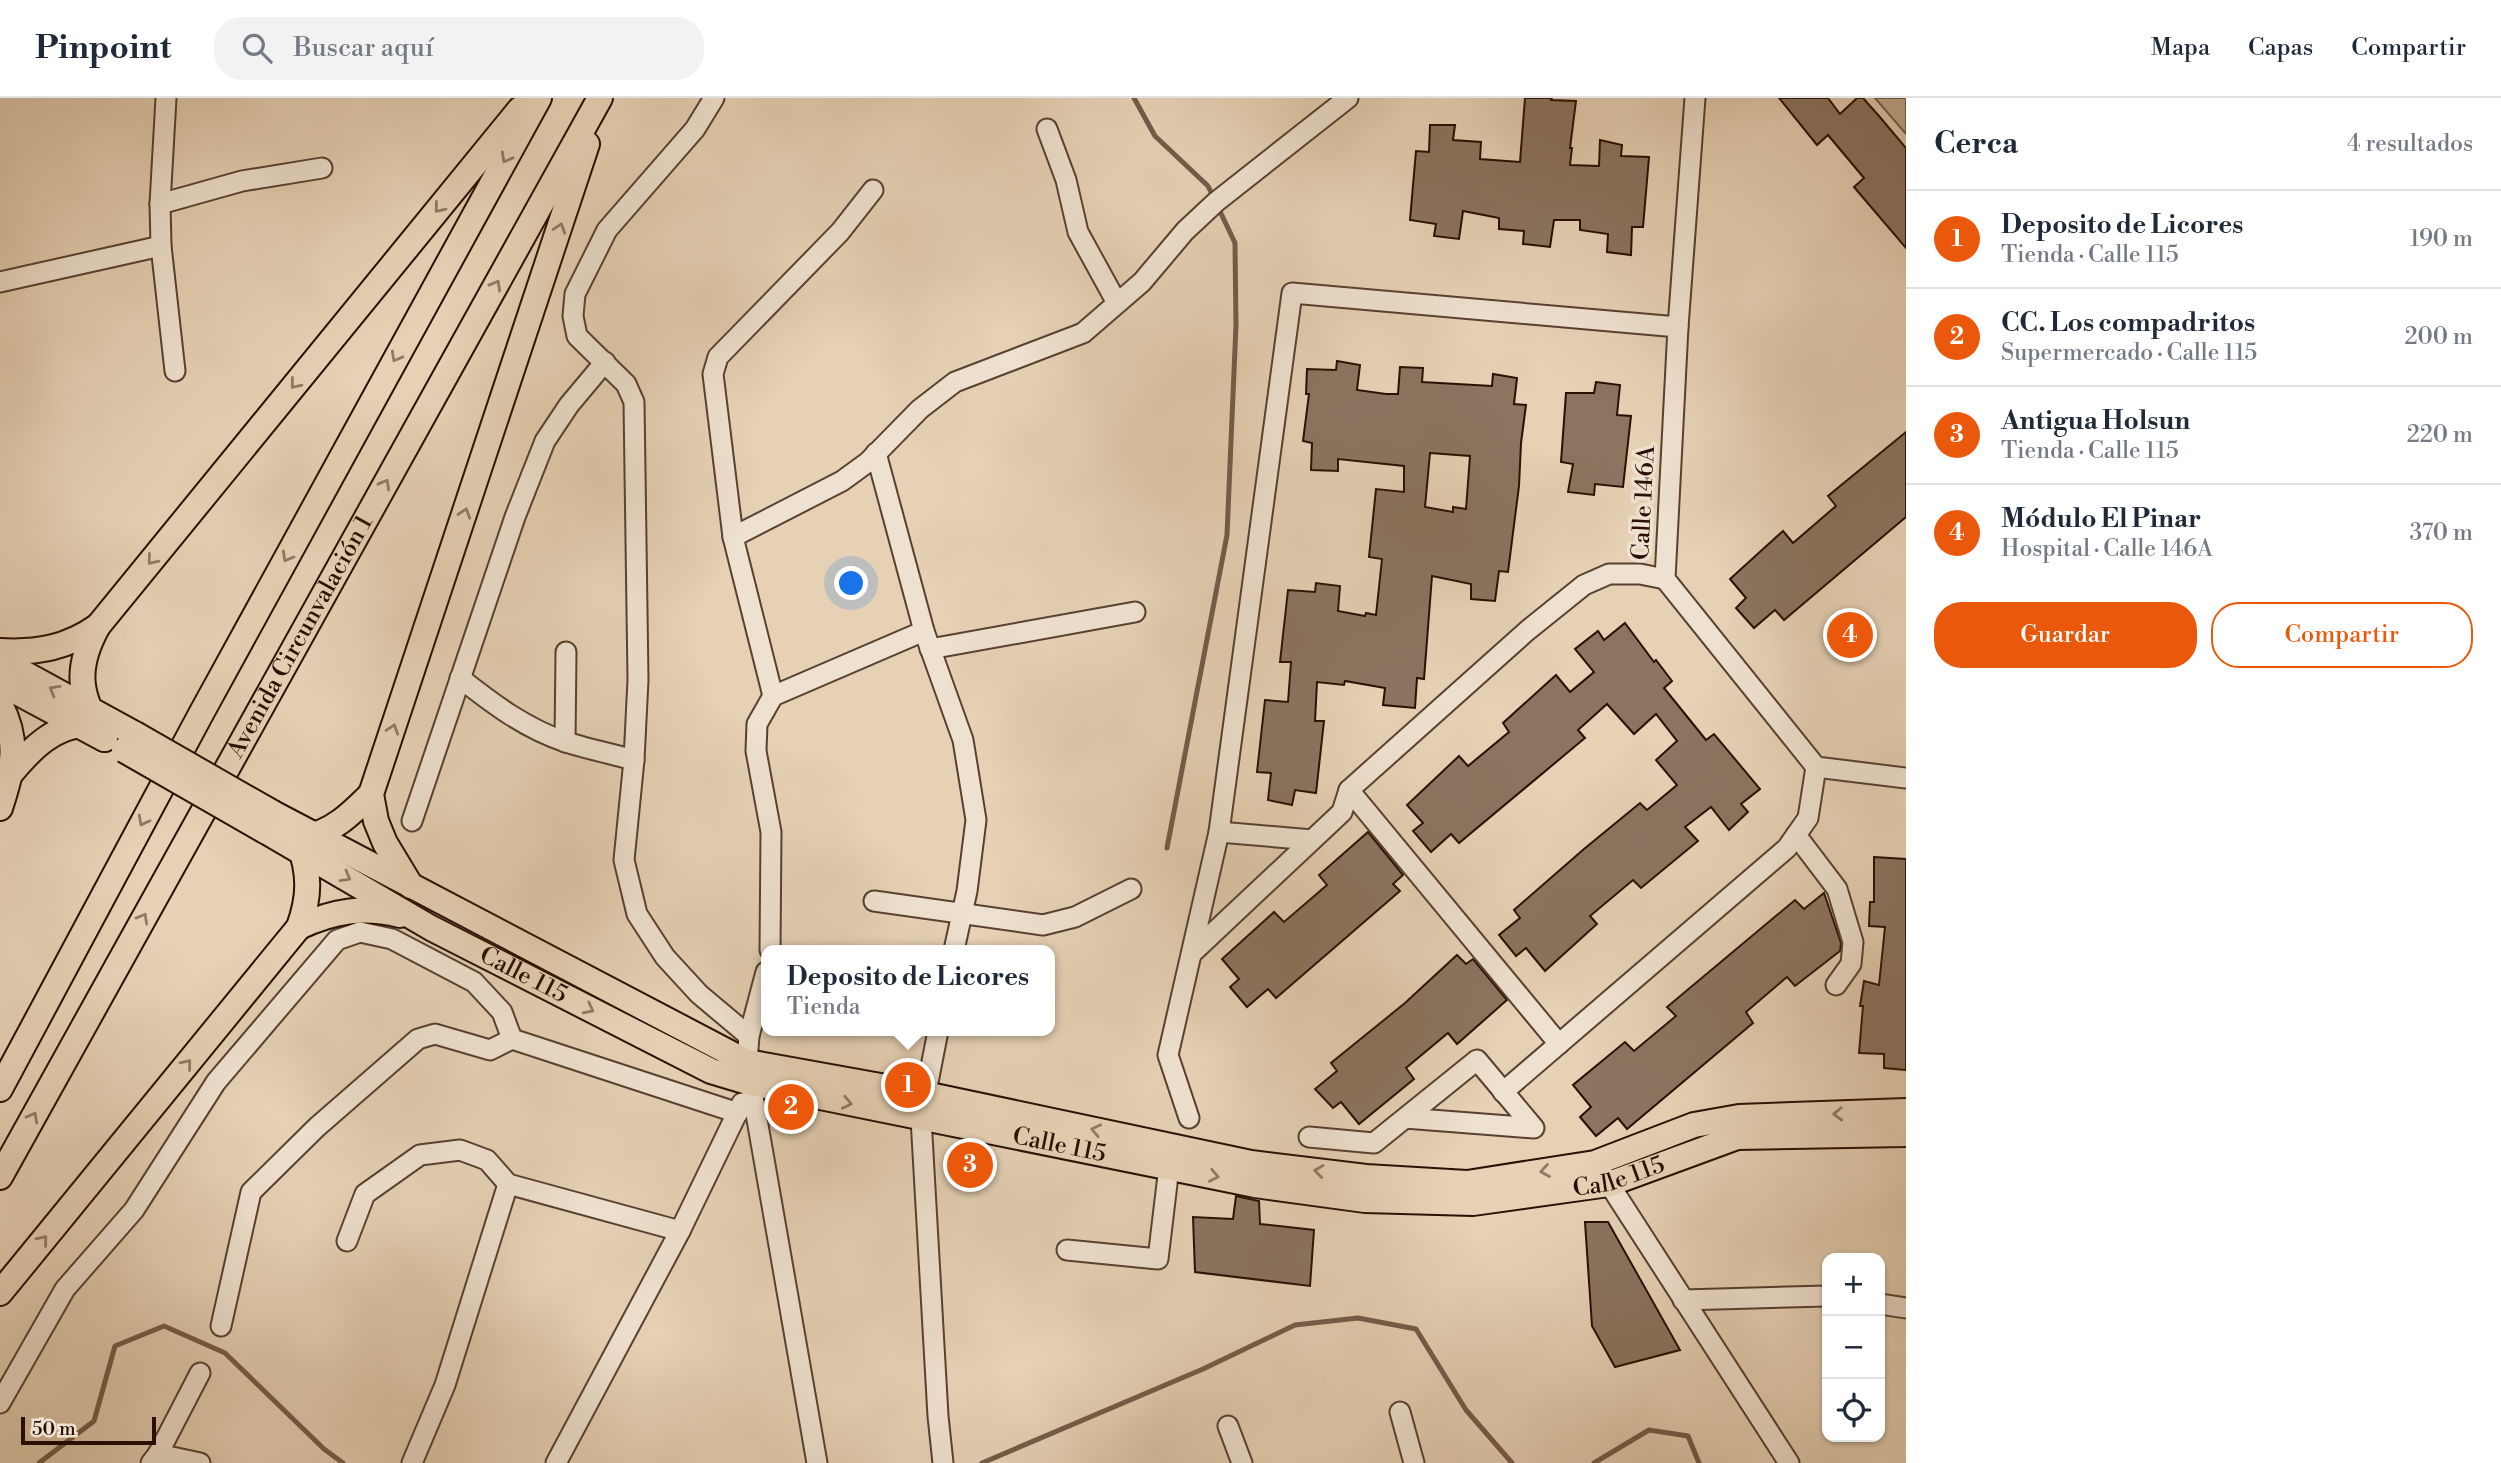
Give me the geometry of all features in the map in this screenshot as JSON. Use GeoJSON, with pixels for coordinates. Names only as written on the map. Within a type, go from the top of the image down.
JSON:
{"type":"FeatureCollection","features":[{"type":"Feature","properties":{"kind":"main road"},"geometry":{"type":"LineString","coordinates":[[106,729],[82,693],[84,658],[98,626],[529,98]]}},
{"type":"Feature","properties":{"kind":"main road","name":"Avenida Circunvalación 1"},"geometry":{"type":"LineString","coordinates":[[0,1089],[215,688],[539,98]]}},
{"type":"Feature","properties":{"kind":"main road"},"geometry":{"type":"LineString","coordinates":[[411,887],[380,832],[371,794],[601,98]]}},
{"type":"Feature","properties":{"kind":"main road","name":"Avenida Circunvalación 1"},"geometry":{"type":"LineString","coordinates":[[0,1177],[601,98]]}},
{"type":"Feature","properties":{"kind":"main road"},"geometry":{"type":"LineString","coordinates":[[0,651],[46,650],[67,644],[98,626]]}},
{"type":"Feature","properties":{"kind":"main road"},"geometry":{"type":"LineString","coordinates":[[0,660],[106,729],[288,833],[307,869],[307,905],[299,927],[0,1293]]}},
{"type":"Feature","properties":{"kind":"main road"},"geometry":{"type":"LineString","coordinates":[[0,682],[106,729]]}},
{"type":"Feature","properties":{"kind":"main road"},"geometry":{"type":"LineString","coordinates":[[0,704],[10,727],[13,750],[12,772],[0,808]]}},
{"type":"Feature","properties":{"kind":"main road"},"geometry":{"type":"LineString","coordinates":[[12,772],[30,750],[49,736],[106,729]]}},
{"type":"Feature","properties":{"kind":"main road"},"geometry":{"type":"LineString","coordinates":[[288,833],[345,818],[371,794]]}},
{"type":"Feature","properties":{"kind":"main road","name":"Calle 115"},"geometry":{"type":"LineString","coordinates":[[288,833],[411,887],[749,1072]]}},
{"type":"Feature","properties":{"kind":"main road","name":"Calle 115"},"geometry":{"type":"LineString","coordinates":[[288,833],[431,928],[712,1071],[749,1072],[923,1106],[1251,1163],[1366,1177],[1467,1183],[1595,1163],[1694,1125],[1739,1117],[1906,1111]]}},
{"type":"Feature","properties":{"kind":"main road"},"geometry":{"type":"LineString","coordinates":[[299,927],[324,915],[367,909],[397,914],[431,928]]}},
{"type":"Feature","properties":{"kind":"main road","name":"Calle 115"},"geometry":{"type":"LineString","coordinates":[[923,1106],[1169,1167],[1255,1185],[1364,1200],[1473,1203],[1609,1184],[1737,1137],[1906,1134]]}},
{"type":"Feature","properties":{"kind":"street"},"geometry":{"type":"LineString","coordinates":[[166,98],[160,246],[175,371]]}},
{"type":"Feature","properties":{"kind":"street"},"geometry":{"type":"LineString","coordinates":[[714,98],[695,129],[607,230],[575,294],[573,316],[577,336],[626,384],[635,402],[639,680],[624,860],[637,914],[665,957],[699,994],[749,1036]]}},
{"type":"Feature","properties":{"kind":"street"},"geometry":{"type":"LineString","coordinates":[[733,537],[842,481],[876,453],[920,409],[955,382],[1083,333],[1142,282],[1185,231],[1216,202],[1348,98]]}},
{"type":"Feature","properties":{"kind":"street"},"geometry":{"type":"LineString","coordinates":[[1677,98],[1694,107]]}},
{"type":"Feature","properties":{"kind":"street","name":"Calle 146A"},"geometry":{"type":"LineString","coordinates":[[1694,107],[1678,327],[1665,579],[1816,767]]}},
{"type":"Feature","properties":{"kind":"street"},"geometry":{"type":"LineString","coordinates":[[1047,130],[1066,180],[1078,232],[1117,303]]}},
{"type":"Feature","properties":{"kind":"street"},"geometry":{"type":"LineString","coordinates":[[160,204],[242,181],[322,167]]}},
{"type":"Feature","properties":{"kind":"street"},"geometry":{"type":"LineString","coordinates":[[773,696],[733,537],[713,374],[718,357],[840,233],[873,190]]}},
{"type":"Feature","properties":{"kind":"street"},"geometry":{"type":"LineString","coordinates":[[0,282],[160,246]]}},
{"type":"Feature","properties":{"kind":"street"},"geometry":{"type":"LineString","coordinates":[[1189,1118],[1168,1055],[1219,832],[1292,293],[1678,327]]}},
{"type":"Feature","properties":{"kind":"street"},"geometry":{"type":"LineString","coordinates":[[412,821],[515,517],[545,441],[569,405],[605,362]]}},
{"type":"Feature","properties":{"kind":"street"},"geometry":{"type":"LineString","coordinates":[[876,453],[927,640],[963,740],[976,820],[955,945]]}},
{"type":"Feature","properties":{"kind":"street"},"geometry":{"type":"LineString","coordinates":[[1192,953],[1342,812],[1349,790],[1528,630],[1584,585],[1609,574],[1640,574],[1665,579]]}},
{"type":"Feature","properties":{"kind":"street"},"geometry":{"type":"LineString","coordinates":[[770,945],[771,832],[756,751],[757,724],[773,696],[927,640],[1135,612]]}},
{"type":"Feature","properties":{"kind":"street"},"geometry":{"type":"LineString","coordinates":[[565,742],[566,652]]}},
{"type":"Feature","properties":{"kind":"street"},"geometry":{"type":"LineString","coordinates":[[460,678],[504,712],[565,742],[634,760]]}},
{"type":"Feature","properties":{"kind":"street"},"geometry":{"type":"LineString","coordinates":[[1503,1092],[1787,848],[1808,818],[1816,767],[1906,778]]}},
{"type":"Feature","properties":{"kind":"street"},"geometry":{"type":"LineString","coordinates":[[1349,790],[1559,1044]]}},
{"type":"Feature","properties":{"kind":"street"},"geometry":{"type":"LineString","coordinates":[[1219,832],[1312,840]]}},
{"type":"Feature","properties":{"kind":"street"},"geometry":{"type":"LineString","coordinates":[[1796,835],[1837,889],[1853,942],[1851,964],[1836,985]]}},
{"type":"Feature","properties":{"kind":"street"},"geometry":{"type":"LineString","coordinates":[[874,901],[1043,925],[1075,917],[1131,889]]}},
{"type":"Feature","properties":{"kind":"street"},"geometry":{"type":"LineString","coordinates":[[0,1403],[65,1289],[134,1210],[216,1082],[337,940],[359,932],[392,939],[474,982],[502,1012],[512,1039]]}},
{"type":"Feature","properties":{"kind":"street"},"geometry":{"type":"LineString","coordinates":[[761,991],[749,1036],[749,1072],[817,1463]]}},
{"type":"Feature","properties":{"kind":"street"},"geometry":{"type":"LineString","coordinates":[[221,1326],[251,1192],[317,1127],[418,1039],[435,1034],[490,1051],[512,1039],[738,1113]]}},
{"type":"Feature","properties":{"kind":"street"},"geometry":{"type":"LineString","coordinates":[[937,1036],[923,1106],[938,1416],[943,1463]]}},
{"type":"Feature","properties":{"kind":"street"},"geometry":{"type":"LineString","coordinates":[[1310,1137],[1374,1143],[1405,1118],[1477,1060],[1534,1128],[1405,1118]]}},
{"type":"Feature","properties":{"kind":"street"},"geometry":{"type":"LineString","coordinates":[[556,1463],[680,1231],[738,1113],[749,1072]]}},
{"type":"Feature","properties":{"kind":"street"},"geometry":{"type":"LineString","coordinates":[[347,1241],[365,1194],[420,1155],[460,1150],[487,1160],[508,1185],[680,1231]]}},
{"type":"Feature","properties":{"kind":"street"},"geometry":{"type":"LineString","coordinates":[[1595,1163],[1789,1463]]}},
{"type":"Feature","properties":{"kind":"street"},"geometry":{"type":"LineString","coordinates":[[1067,1251],[1158,1259],[1169,1167]]}},
{"type":"Feature","properties":{"kind":"street"},"geometry":{"type":"LineString","coordinates":[[412,1463],[445,1385],[508,1185]]}},
{"type":"Feature","properties":{"kind":"street"},"geometry":{"type":"LineString","coordinates":[[1683,1300],[1822,1296]]}},
{"type":"Feature","properties":{"kind":"street"},"geometry":{"type":"LineString","coordinates":[[1885,1305],[1906,1308]]}},
{"type":"Feature","properties":{"kind":"street"},"geometry":{"type":"LineString","coordinates":[[200,1373],[154,1458],[200,1463]]}},
{"type":"Feature","properties":{"kind":"street"},"geometry":{"type":"LineString","coordinates":[[1400,1412],[1414,1463]]}},
{"type":"Feature","properties":{"kind":"street"},"geometry":{"type":"LineString","coordinates":[[1228,1426],[1242,1463]]}},
{"type":"Feature","properties":{"kind":"shaded area"},"geometry":{"type":"Polygon","coordinates":[[[1875,98],[1906,98],[1906,134],[1875,98]]]}},
{"type":"Feature","properties":{"kind":"building"},"geometry":{"type":"Polygon","coordinates":[[[1525,98],[1576,101],[1570,165],[1599,166],[1600,140],[1622,145],[1621,156],[1649,157],[1643,227],[1632,227],[1631,255],[1607,252],[1608,234],[1580,230],[1580,220],[1554,220],[1550,247],[1523,244],[1524,231],[1499,229],[1499,218],[1463,211],[1459,239],[1434,236],[1436,224],[1410,220],[1416,151],[1429,152],[1430,125],[1455,125],[1453,140],[1481,142],[1480,159],[1520,162],[1525,98]]]}},
{"type":"Feature","properties":{"kind":"building"},"geometry":{"type":"Polygon","coordinates":[[[1779,98],[1828,98],[1840,114],[1857,98],[1863,98],[1879,116],[1906,148],[1906,248],[1854,187],[1864,178],[1828,135],[1817,145],[1779,98]]]}},
{"type":"Feature","properties":{"kind":"building"},"geometry":{"type":"Polygon","coordinates":[[[1337,361],[1360,365],[1357,390],[1386,394],[1398,394],[1400,367],[1423,368],[1422,382],[1492,386],[1493,374],[1517,378],[1514,404],[1526,405],[1519,486],[1508,572],[1499,571],[1495,601],[1471,599],[1471,584],[1432,576],[1424,679],[1417,678],[1415,708],[1383,705],[1385,688],[1345,681],[1344,685],[1317,682],[1315,721],[1324,721],[1316,793],[1295,790],[1292,805],[1268,800],[1271,773],[1257,772],[1265,700],[1288,702],[1291,662],[1280,662],[1288,590],[1315,592],[1316,583],[1340,586],[1338,611],[1365,616],[1366,613],[1376,615],[1382,559],[1369,557],[1376,489],[1404,492],[1404,466],[1338,459],[1338,471],[1311,470],[1312,443],[1303,441],[1309,394],[1306,394],[1307,369],[1336,370],[1337,361]],[[1430,453],[1425,507],[1453,512],[1453,507],[1466,509],[1470,456],[1430,453]]]}},
{"type":"Feature","properties":{"kind":"building"},"geometry":{"type":"Polygon","coordinates":[[[1596,382],[1620,385],[1617,415],[1631,416],[1623,487],[1595,484],[1594,495],[1568,492],[1573,464],[1561,462],[1566,393],[1594,393],[1596,382]]]}},
{"type":"Feature","properties":{"kind":"building"},"geometry":{"type":"Polygon","coordinates":[[[1906,432],[1906,517],[1784,620],[1775,610],[1754,628],[1736,608],[1746,598],[1730,579],[1783,531],[1793,543],[1836,506],[1828,496],[1906,432]]]}},
{"type":"Feature","properties":{"kind":"building"},"geometry":{"type":"Polygon","coordinates":[[[1625,623],[1672,681],[1664,688],[1706,740],[1714,734],[1760,789],[1741,804],[1748,812],[1729,830],[1711,807],[1685,827],[1698,841],[1641,888],[1633,880],[1590,916],[1597,924],[1545,971],[1526,948],[1516,956],[1499,935],[1520,918],[1514,910],[1584,849],[1640,803],[1647,810],[1677,785],[1656,760],[1677,741],[1656,714],[1634,734],[1607,704],[1578,730],[1585,738],[1459,843],[1451,834],[1431,852],[1413,831],[1423,823],[1407,805],[1459,756],[1468,766],[1509,732],[1503,723],[1556,675],[1570,692],[1594,672],[1575,649],[1598,631],[1604,640],[1625,623]]]}},
{"type":"Feature","properties":{"kind":"building"},"geometry":{"type":"Polygon","coordinates":[[[1368,832],[1403,875],[1393,884],[1400,891],[1276,998],[1268,989],[1247,1007],[1230,987],[1239,979],[1222,959],[1274,912],[1284,922],[1327,885],[1319,875],[1368,832]]]}},
{"type":"Feature","properties":{"kind":"building"},"geometry":{"type":"Polygon","coordinates":[[[1874,857],[1906,859],[1906,1070],[1884,1068],[1884,1054],[1859,1053],[1863,1006],[1860,1006],[1864,981],[1879,985],[1885,927],[1869,926],[1870,902],[1874,902],[1874,857]]]}},
{"type":"Feature","properties":{"kind":"building"},"geometry":{"type":"Polygon","coordinates":[[[1824,893],[1841,943],[1840,951],[1795,986],[1787,977],[1746,1012],[1753,1023],[1627,1129],[1618,1118],[1596,1136],[1580,1117],[1591,1107],[1573,1085],[1625,1042],[1634,1051],[1676,1016],[1667,1007],[1795,900],[1804,909],[1824,893]]]}},
{"type":"Feature","properties":{"kind":"building"},"geometry":{"type":"Polygon","coordinates":[[[1457,955],[1466,964],[1473,959],[1507,1000],[1457,1044],[1448,1033],[1406,1068],[1414,1079],[1359,1124],[1341,1102],[1333,1108],[1315,1089],[1337,1071],[1331,1063],[1405,1003],[1457,955]]]}},
{"type":"Feature","properties":{"kind":"building"},"geometry":{"type":"Polygon","coordinates":[[[1236,1196],[1259,1201],[1260,1224],[1314,1230],[1310,1286],[1195,1272],[1193,1217],[1233,1219],[1236,1196]]]}},
{"type":"Feature","properties":{"kind":"building"},"geometry":{"type":"Polygon","coordinates":[[[1585,1222],[1608,1222],[1680,1350],[1615,1367],[1592,1326],[1585,1222]]]}},
{"type":"Feature","properties":{"kind":"waterway"},"geometry":{"type":"LineString","coordinates":[[1134,98],[1155,136],[1208,186],[1214,198]]}},
{"type":"Feature","properties":{"kind":"waterway"},"geometry":{"type":"LineString","coordinates":[[1167,848],[1227,535],[1236,325],[1235,243],[1218,207]]}},
{"type":"Feature","properties":{"kind":"waterway"},"geometry":{"type":"LineString","coordinates":[[982,1463],[1203,1369],[1295,1325],[1358,1318],[1416,1329],[1466,1410],[1512,1463]]}},
{"type":"Feature","properties":{"kind":"waterway"},"geometry":{"type":"LineString","coordinates":[[39,1463],[94,1421],[115,1346],[164,1326],[225,1353],[324,1449],[343,1463]]}},
{"type":"Feature","properties":{"kind":"waterway"},"geometry":{"type":"LineString","coordinates":[[1594,1463],[1649,1430],[1688,1436],[1699,1463]]}},
{"type":"Feature","properties":{"kind":"place","name":"Módulo El Pinar"},"geometry":{"type":"Point","coordinates":[1850,635]}},
{"type":"Feature","properties":{"kind":"place","name":"Deposito de Licores"},"geometry":{"type":"Point","coordinates":[908,1085]}},
{"type":"Feature","properties":{"kind":"place","name":"CC. Los compadritos"},"geometry":{"type":"Point","coordinates":[791,1107]}},
{"type":"Feature","properties":{"kind":"place","name":"Antigua Holsun"},"geometry":{"type":"Point","coordinates":[970,1165]}}]}
